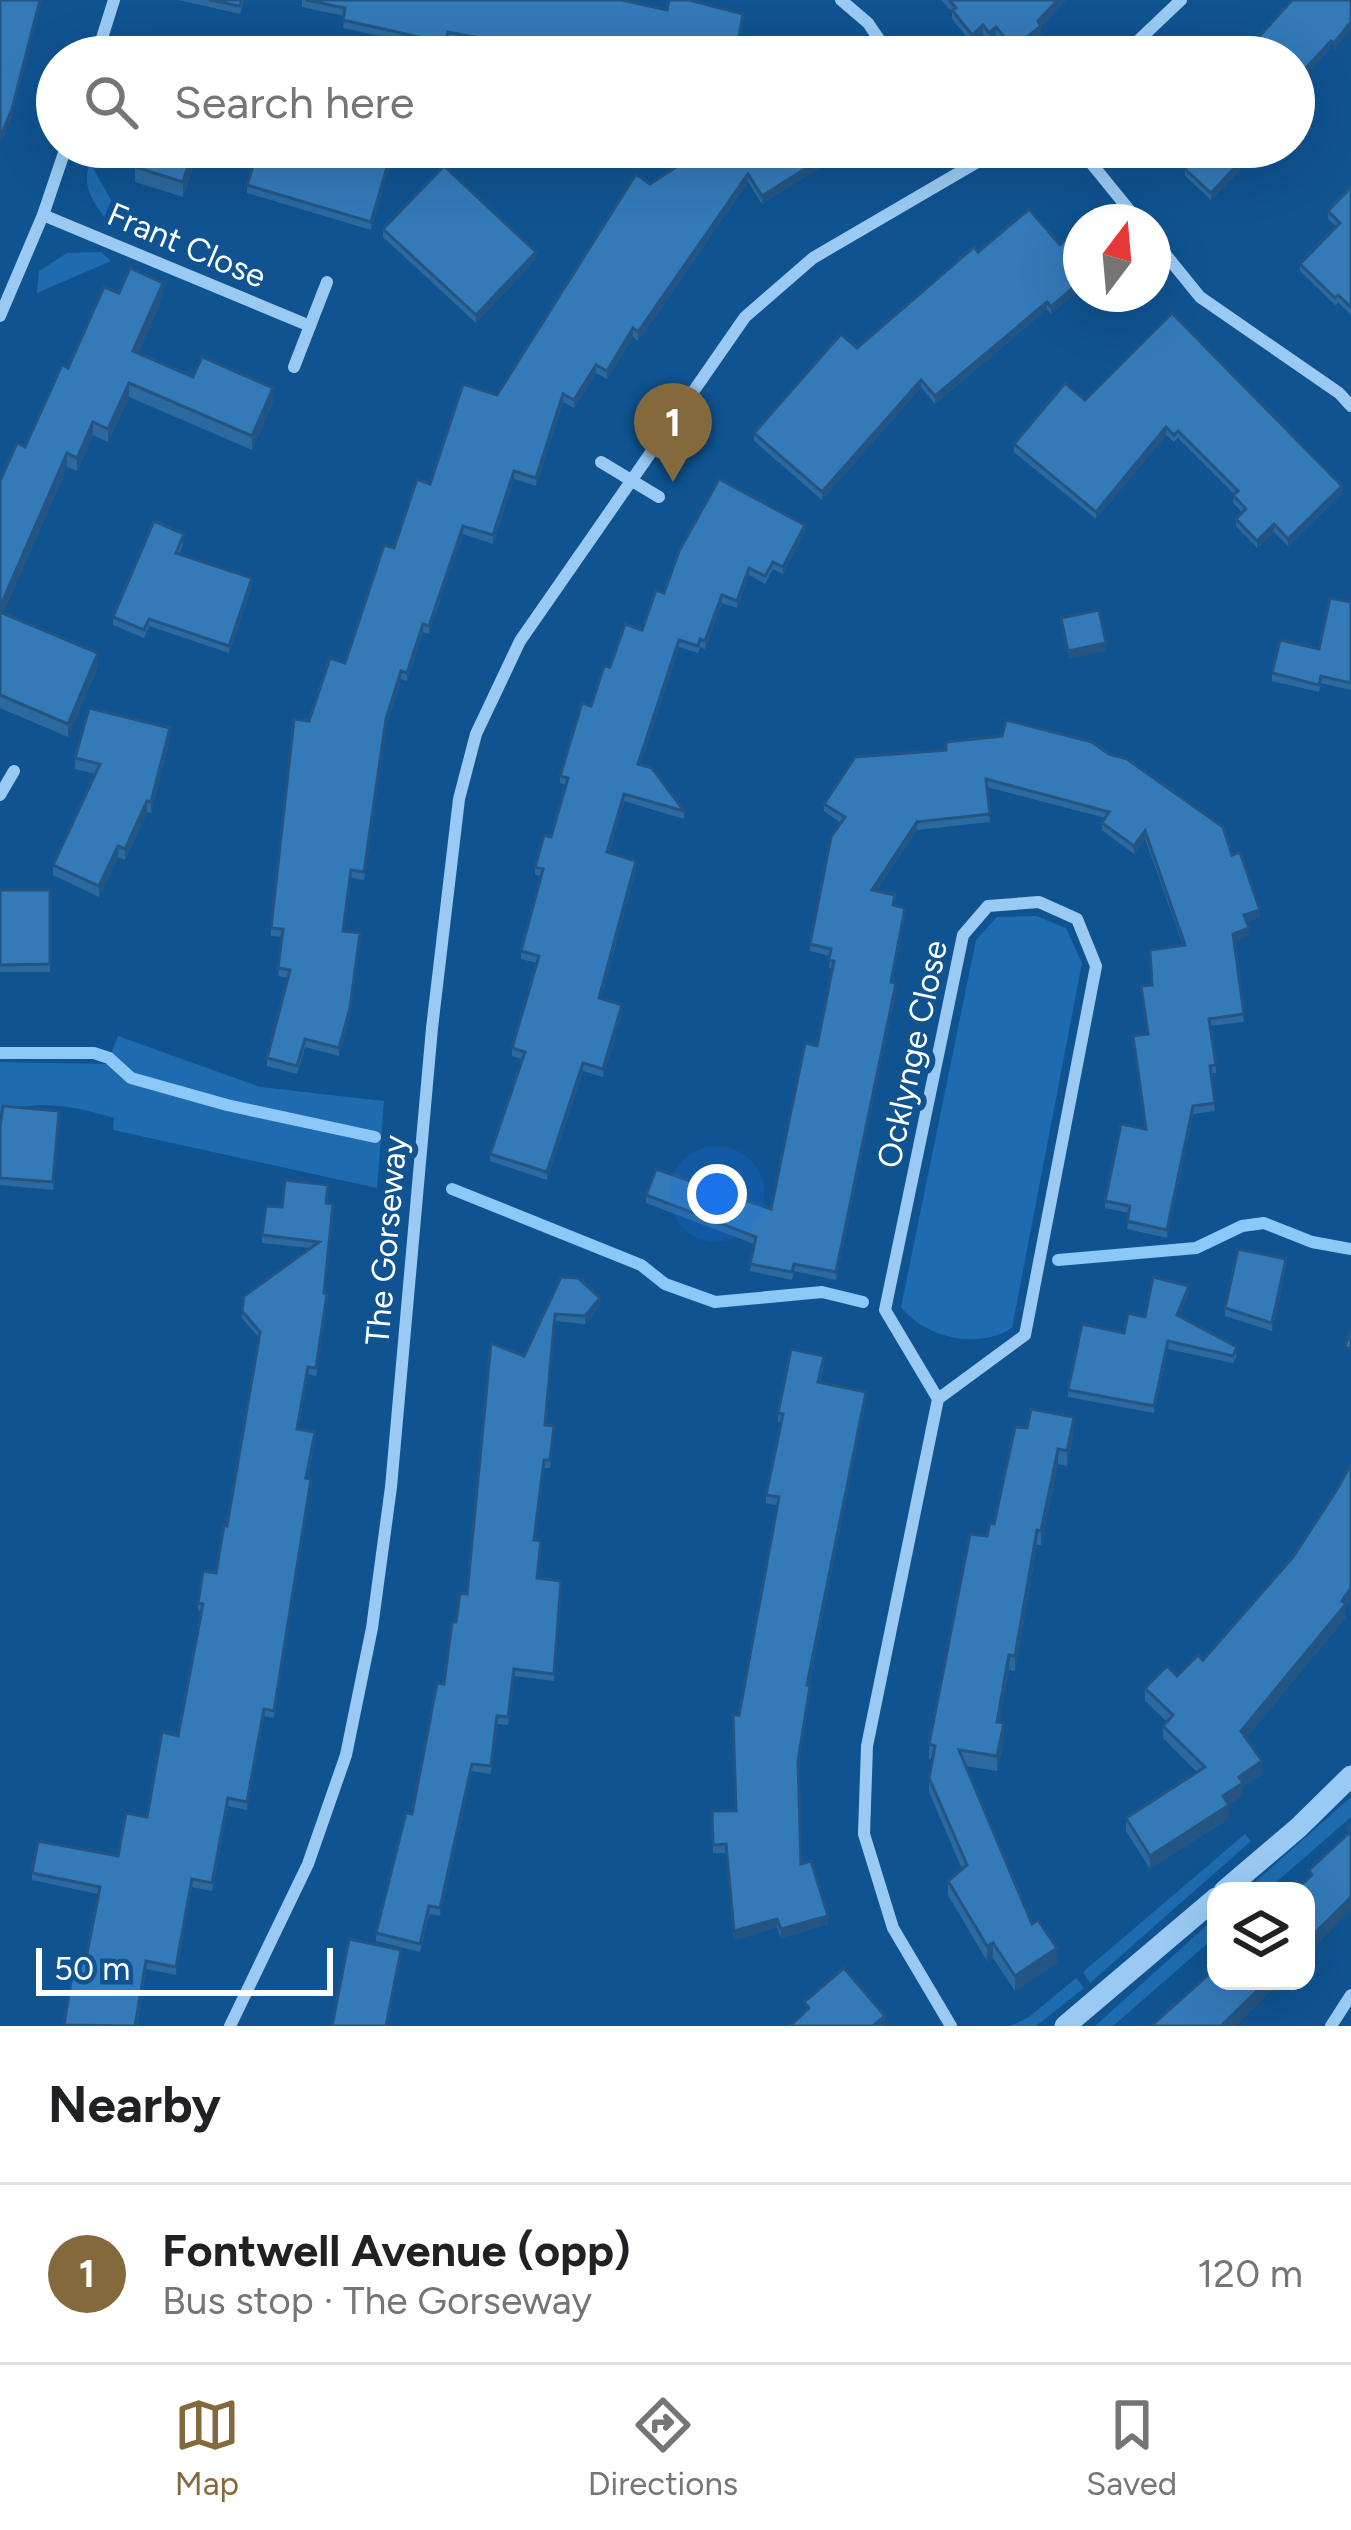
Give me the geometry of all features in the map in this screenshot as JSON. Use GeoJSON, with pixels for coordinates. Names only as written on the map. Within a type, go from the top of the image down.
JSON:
{"type":"FeatureCollection","features":[{"type":"Feature","properties":{"kind":"street"},"geometry":{"type":"LineString","coordinates":[[103,36],[114,0]]}},
{"type":"Feature","properties":{"kind":"street"},"geometry":{"type":"LineString","coordinates":[[841,0],[877,36]]}},
{"type":"Feature","properties":{"kind":"street"},"geometry":{"type":"LineString","coordinates":[[1143,36],[1181,0]]}},
{"type":"Feature","properties":{"kind":"street"},"geometry":{"type":"LineString","coordinates":[[0,316],[59,168]]}},
{"type":"Feature","properties":{"kind":"street"},"geometry":{"type":"LineString","coordinates":[[1095,168],[1124,204]]}},
{"type":"Feature","properties":{"kind":"street","name":"The Gorseway"},"geometry":{"type":"LineString","coordinates":[[230,2026],[308,1864],[346,1755],[372,1628],[391,1487],[432,1028],[464,777],[476,734],[520,641],[745,317],[813,258],[964,169]]}},
{"type":"Feature","properties":{"kind":"street","name":"Frant Close"},"geometry":{"type":"LineString","coordinates":[[43,215],[310,326]]}},
{"type":"Feature","properties":{"kind":"street"},"geometry":{"type":"LineString","coordinates":[[1171,261],[1200,297],[1351,406]]}},
{"type":"Feature","properties":{"kind":"street"},"geometry":{"type":"LineString","coordinates":[[294,367],[328,283]]}},
{"type":"Feature","properties":{"kind":"street"},"geometry":{"type":"LineString","coordinates":[[601,461],[659,497]]}},
{"type":"Feature","properties":{"kind":"street"},"geometry":{"type":"LineString","coordinates":[[0,795],[14,771]]}},
{"type":"Feature","properties":{"kind":"street","name":"Ocklynge Close"},"geometry":{"type":"LineString","coordinates":[[1039,902],[1077,919],[1096,966],[1024,1335],[938,1399],[885,1310],[963,934],[988,906],[1039,902]]}},
{"type":"Feature","properties":{"kind":"street"},"geometry":{"type":"LineString","coordinates":[[938,1399],[868,1746],[864,1834],[893,1928],[950,2026]]}},
{"type":"Feature","properties":{"kind":"street"},"geometry":{"type":"LineString","coordinates":[[1235,1882],[1351,1776]]}},
{"type":"Feature","properties":{"kind":"street"},"geometry":{"type":"LineString","coordinates":[[1065,2026],[1207,1906]]}},
{"type":"Feature","properties":{"kind":"street"},"geometry":{"type":"LineString","coordinates":[[1331,2026],[1351,1995]]}},
{"type":"Feature","properties":{"kind":"shaded area"},"geometry":{"type":"Polygon","coordinates":[[[93,168],[119,214],[111,225],[95,204],[87,172],[93,168]]]}},
{"type":"Feature","properties":{"kind":"shaded area"},"geometry":{"type":"Polygon","coordinates":[[[101,252],[111,261],[37,293],[39,271],[67,253],[101,252]]]}},
{"type":"Feature","properties":{"kind":"shaded area"},"geometry":{"type":"Polygon","coordinates":[[[1036,916],[1066,928],[1082,963],[1012,1328],[984,1338],[953,1337],[924,1326],[901,1307],[976,940],[997,917],[1036,916]]]}},
{"type":"Feature","properties":{"kind":"shaded area"},"geometry":{"type":"Polygon","coordinates":[[[118,1036],[260,1087],[384,1101],[377,1188],[113,1130],[114,1118],[71,1108],[28,1106],[0,1114],[0,1062],[107,1064],[118,1036]]]}},
{"type":"Feature","properties":{"kind":"shaded area"},"geometry":{"type":"Polygon","coordinates":[[[1351,1797],[1351,1817],[1276,1882],[1255,1882],[1351,1797]]]}},
{"type":"Feature","properties":{"kind":"shaded area"},"geometry":{"type":"Polygon","coordinates":[[[1245,1834],[1251,1841],[1090,1983],[1083,1972],[1245,1834]]]}},
{"type":"Feature","properties":{"kind":"shaded area"},"geometry":{"type":"Polygon","coordinates":[[[1207,1925],[1207,1944],[1113,2026],[1095,2026],[1207,1925]]]}},
{"type":"Feature","properties":{"kind":"shaded area"},"geometry":{"type":"Polygon","coordinates":[[[1076,1978],[1084,1988],[1036,2026],[1010,2026],[1029,2017],[1076,1978]]]}},
{"type":"Feature","properties":{"kind":"building"},"geometry":{"type":"Polygon","coordinates":[[[0,0],[40,0],[0,138],[0,0]]]}},
{"type":"Feature","properties":{"kind":"building"},"geometry":{"type":"Polygon","coordinates":[[[209,0],[242,0],[240,6],[209,0]]]}},
{"type":"Feature","properties":{"kind":"building"},"geometry":{"type":"Polygon","coordinates":[[[306,0],[622,0],[667,10],[669,0],[689,0],[743,14],[739,36],[468,36],[448,32],[447,36],[414,36],[343,20],[345,8],[306,0]]]}},
{"type":"Feature","properties":{"kind":"building"},"geometry":{"type":"Polygon","coordinates":[[[949,0],[1058,0],[1028,36],[1003,36],[996,27],[989,33],[983,25],[972,35],[952,10],[956,8],[949,0]]]}},
{"type":"Feature","properties":{"kind":"building"},"geometry":{"type":"Polygon","coordinates":[[[1292,0],[1351,0],[1351,22],[1315,58],[1315,36],[1260,36],[1292,0]]]}},
{"type":"Feature","properties":{"kind":"building"},"geometry":{"type":"Polygon","coordinates":[[[138,168],[187,168],[183,182],[138,168]]]}},
{"type":"Feature","properties":{"kind":"building"},"geometry":{"type":"Polygon","coordinates":[[[252,168],[387,168],[371,222],[247,185],[252,168]]]}},
{"type":"Feature","properties":{"kind":"building"},"geometry":{"type":"Polygon","coordinates":[[[446,168],[536,252],[476,315],[383,229],[446,168]]]}},
{"type":"Feature","properties":{"kind":"building"},"geometry":{"type":"Polygon","coordinates":[[[675,168],[807,168],[762,196],[748,174],[638,332],[633,328],[607,371],[596,365],[574,400],[563,394],[536,478],[514,471],[493,535],[463,526],[429,626],[423,624],[407,673],[401,671],[386,719],[364,872],[351,870],[343,931],[360,933],[350,1008],[339,1048],[305,1039],[297,1066],[267,1058],[290,970],[278,968],[283,929],[271,928],[294,719],[309,721],[330,658],[345,663],[384,545],[394,548],[417,479],[430,484],[463,384],[497,395],[636,174],[650,184],[675,168]]]}},
{"type":"Feature","properties":{"kind":"building"},"geometry":{"type":"Polygon","coordinates":[[[1186,168],[1234,168],[1211,193],[1186,168]]]}},
{"type":"Feature","properties":{"kind":"building"},"geometry":{"type":"Polygon","coordinates":[[[1351,187],[1351,307],[1300,264],[1340,223],[1328,211],[1351,187]]]}},
{"type":"Feature","properties":{"kind":"building"},"geometry":{"type":"Polygon","coordinates":[[[1029,209],[1060,245],[1063,242],[1063,297],[1051,307],[1047,302],[935,396],[921,380],[822,492],[754,433],[841,334],[857,348],[974,247],[978,252],[1029,209]]]}},
{"type":"Feature","properties":{"kind":"building"},"geometry":{"type":"Polygon","coordinates":[[[130,268],[163,283],[133,351],[193,377],[202,357],[273,388],[252,436],[129,383],[108,429],[93,422],[77,458],[67,453],[0,607],[0,481],[17,443],[25,447],[62,365],[68,368],[104,287],[119,293],[130,268]]]}},
{"type":"Feature","properties":{"kind":"building"},"geometry":{"type":"Polygon","coordinates":[[[1172,313],[1342,486],[1288,539],[1274,524],[1257,541],[1236,519],[1246,509],[1233,495],[1238,491],[1178,431],[1174,435],[1166,427],[1096,512],[1014,444],[1065,383],[1085,400],[1172,313]]]}},
{"type":"Feature","properties":{"kind":"building"},"geometry":{"type":"Polygon","coordinates":[[[719,479],[805,525],[783,567],[773,562],[765,576],[749,568],[737,601],[722,595],[705,641],[700,639],[698,646],[679,640],[638,764],[652,768],[684,811],[624,794],[607,852],[636,861],[599,998],[622,1005],[603,1069],[583,1063],[547,1172],[490,1154],[525,1052],[512,1048],[539,956],[521,951],[543,869],[535,867],[544,835],[551,837],[568,778],[560,776],[582,703],[591,706],[625,624],[642,630],[656,590],[664,593],[679,551],[719,479]]]}},
{"type":"Feature","properties":{"kind":"building"},"geometry":{"type":"Polygon","coordinates":[[[154,521],[184,534],[176,553],[252,578],[229,646],[149,619],[144,630],[113,617],[154,521]]]}},
{"type":"Feature","properties":{"kind":"building"},"geometry":{"type":"Polygon","coordinates":[[[1330,598],[1351,602],[1351,683],[1321,676],[1319,685],[1272,673],[1280,640],[1319,649],[1330,598]]]}},
{"type":"Feature","properties":{"kind":"building"},"geometry":{"type":"Polygon","coordinates":[[[1099,610],[1106,643],[1068,651],[1061,618],[1099,610]]]}},
{"type":"Feature","properties":{"kind":"building"},"geometry":{"type":"Polygon","coordinates":[[[0,612],[98,653],[68,724],[0,695],[0,612]]]}},
{"type":"Feature","properties":{"kind":"building"},"geometry":{"type":"Polygon","coordinates":[[[89,708],[170,728],[151,802],[147,801],[125,849],[118,846],[99,886],[53,865],[100,764],[75,758],[89,708]]]}},
{"type":"Feature","properties":{"kind":"building"},"geometry":{"type":"Polygon","coordinates":[[[1006,720],[1092,742],[1127,759],[1223,827],[1232,855],[1240,852],[1260,910],[1244,915],[1249,928],[1233,934],[1244,1014],[1209,1019],[1216,1065],[1210,1066],[1215,1103],[1193,1106],[1167,1230],[1127,1221],[1130,1206],[1105,1201],[1121,1124],[1146,1129],[1133,1036],[1148,1034],[1141,986],[1152,985],[1150,950],[1185,945],[1145,831],[1134,846],[1102,823],[1109,812],[986,779],[990,814],[917,822],[872,890],[895,895],[893,905],[905,908],[891,982],[896,983],[836,1272],[794,1264],[792,1272],[750,1264],[756,1237],[646,1195],[656,1169],[771,1209],[805,1043],[817,1046],[834,961],[829,960],[831,949],[810,944],[831,837],[845,817],[824,804],[855,757],[946,750],[946,742],[1002,736],[1006,720]]]}},
{"type":"Feature","properties":{"kind":"building"},"geometry":{"type":"Polygon","coordinates":[[[0,890],[50,890],[50,964],[0,965],[0,890]]]}},
{"type":"Feature","properties":{"kind":"building"},"geometry":{"type":"Polygon","coordinates":[[[3,1106],[59,1111],[53,1182],[0,1178],[3,1106]]]}},
{"type":"Feature","properties":{"kind":"building"},"geometry":{"type":"Polygon","coordinates":[[[285,1180],[328,1185],[326,1203],[333,1204],[316,1368],[308,1367],[297,1429],[315,1432],[306,1478],[311,1479],[274,1711],[264,1709],[247,1802],[228,1798],[212,1883],[192,1879],[176,1967],[146,1961],[135,2026],[64,2025],[75,1957],[86,1959],[100,1887],[32,1873],[38,1841],[118,1856],[126,1813],[147,1817],[162,1732],[178,1736],[203,1604],[198,1603],[203,1571],[216,1573],[260,1332],[242,1311],[244,1296],[319,1242],[262,1235],[266,1206],[282,1207],[285,1180]]]}},
{"type":"Feature","properties":{"kind":"building"},"geometry":{"type":"Polygon","coordinates":[[[1238,1249],[1286,1259],[1272,1323],[1225,1308],[1238,1249]]]}},
{"type":"Feature","properties":{"kind":"building"},"geometry":{"type":"Polygon","coordinates":[[[561,1277],[578,1278],[600,1298],[585,1316],[555,1314],[545,1425],[554,1426],[550,1460],[544,1460],[534,1540],[541,1541],[537,1578],[561,1581],[554,1674],[514,1669],[508,1717],[497,1716],[491,1766],[472,1764],[440,1908],[429,1906],[420,1944],[376,1933],[406,1813],[412,1814],[437,1683],[444,1684],[452,1622],[456,1622],[460,1593],[467,1594],[491,1343],[524,1356],[561,1277]]]}},
{"type":"Feature","properties":{"kind":"building"},"geometry":{"type":"Polygon","coordinates":[[[1153,1277],[1189,1286],[1177,1315],[1237,1347],[1233,1356],[1168,1341],[1154,1406],[1068,1390],[1082,1324],[1124,1333],[1128,1313],[1145,1317],[1153,1277]]]}},
{"type":"Feature","properties":{"kind":"building"},"geometry":{"type":"Polygon","coordinates":[[[791,1349],[824,1356],[818,1382],[866,1392],[807,1685],[798,1761],[801,1864],[811,1861],[828,1916],[781,1929],[777,1919],[734,1931],[726,1844],[713,1845],[712,1811],[736,1811],[733,1715],[739,1715],[779,1497],[766,1495],[791,1349]]]}},
{"type":"Feature","properties":{"kind":"building"},"geometry":{"type":"Polygon","coordinates":[[[1031,1409],[1074,1417],[1067,1451],[1058,1449],[1041,1531],[1037,1530],[1015,1656],[1009,1655],[997,1722],[1004,1723],[997,1756],[959,1750],[1032,1924],[1038,1920],[1057,1948],[1015,1976],[993,1943],[987,1946],[948,1881],[967,1865],[929,1778],[935,1746],[929,1744],[970,1534],[987,1536],[990,1523],[994,1524],[1015,1427],[1027,1428],[1031,1409]]]}},
{"type":"Feature","properties":{"kind":"building"},"geometry":{"type":"Polygon","coordinates":[[[1351,1464],[1351,1588],[1342,1601],[1346,1604],[1241,1731],[1262,1761],[1239,1777],[1243,1783],[1223,1796],[1229,1805],[1150,1856],[1126,1818],[1205,1767],[1163,1726],[1173,1715],[1145,1688],[1167,1666],[1177,1676],[1198,1655],[1203,1660],[1293,1557],[1351,1464]]]}},
{"type":"Feature","properties":{"kind":"building"},"geometry":{"type":"Polygon","coordinates":[[[1351,1831],[1351,1897],[1315,1933],[1315,1882],[1304,1882],[1312,1875],[1309,1870],[1351,1831]]]}},
{"type":"Feature","properties":{"kind":"building"},"geometry":{"type":"Polygon","coordinates":[[[349,1939],[401,1950],[386,2026],[332,2026],[349,1939]]]}},
{"type":"Feature","properties":{"kind":"building"},"geometry":{"type":"Polygon","coordinates":[[[844,1968],[885,2016],[873,2026],[790,2026],[809,2008],[804,2002],[844,1968]]]}},
{"type":"Feature","properties":{"kind":"building"},"geometry":{"type":"Polygon","coordinates":[[[1207,1976],[1207,1990],[1258,1990],[1221,2026],[1151,2026],[1207,1976]]]}},
{"type":"Feature","properties":{"kind":"waterway"},"geometry":{"type":"LineString","coordinates":[[0,1053],[94,1053],[109,1058],[131,1078],[227,1105],[375,1137]]}},
{"type":"Feature","properties":{"kind":"waterway"},"geometry":{"type":"LineString","coordinates":[[452,1189],[641,1265],[665,1284],[715,1302],[822,1292],[863,1302]]}},
{"type":"Feature","properties":{"kind":"waterway"},"geometry":{"type":"LineString","coordinates":[[1058,1260],[1196,1248],[1242,1226],[1264,1223],[1312,1242],[1351,1249]]}},
{"type":"Feature","properties":{"kind":"place","name":"Fontwell Avenue (opp)"},"geometry":{"type":"Point","coordinates":[673,482]}}]}
